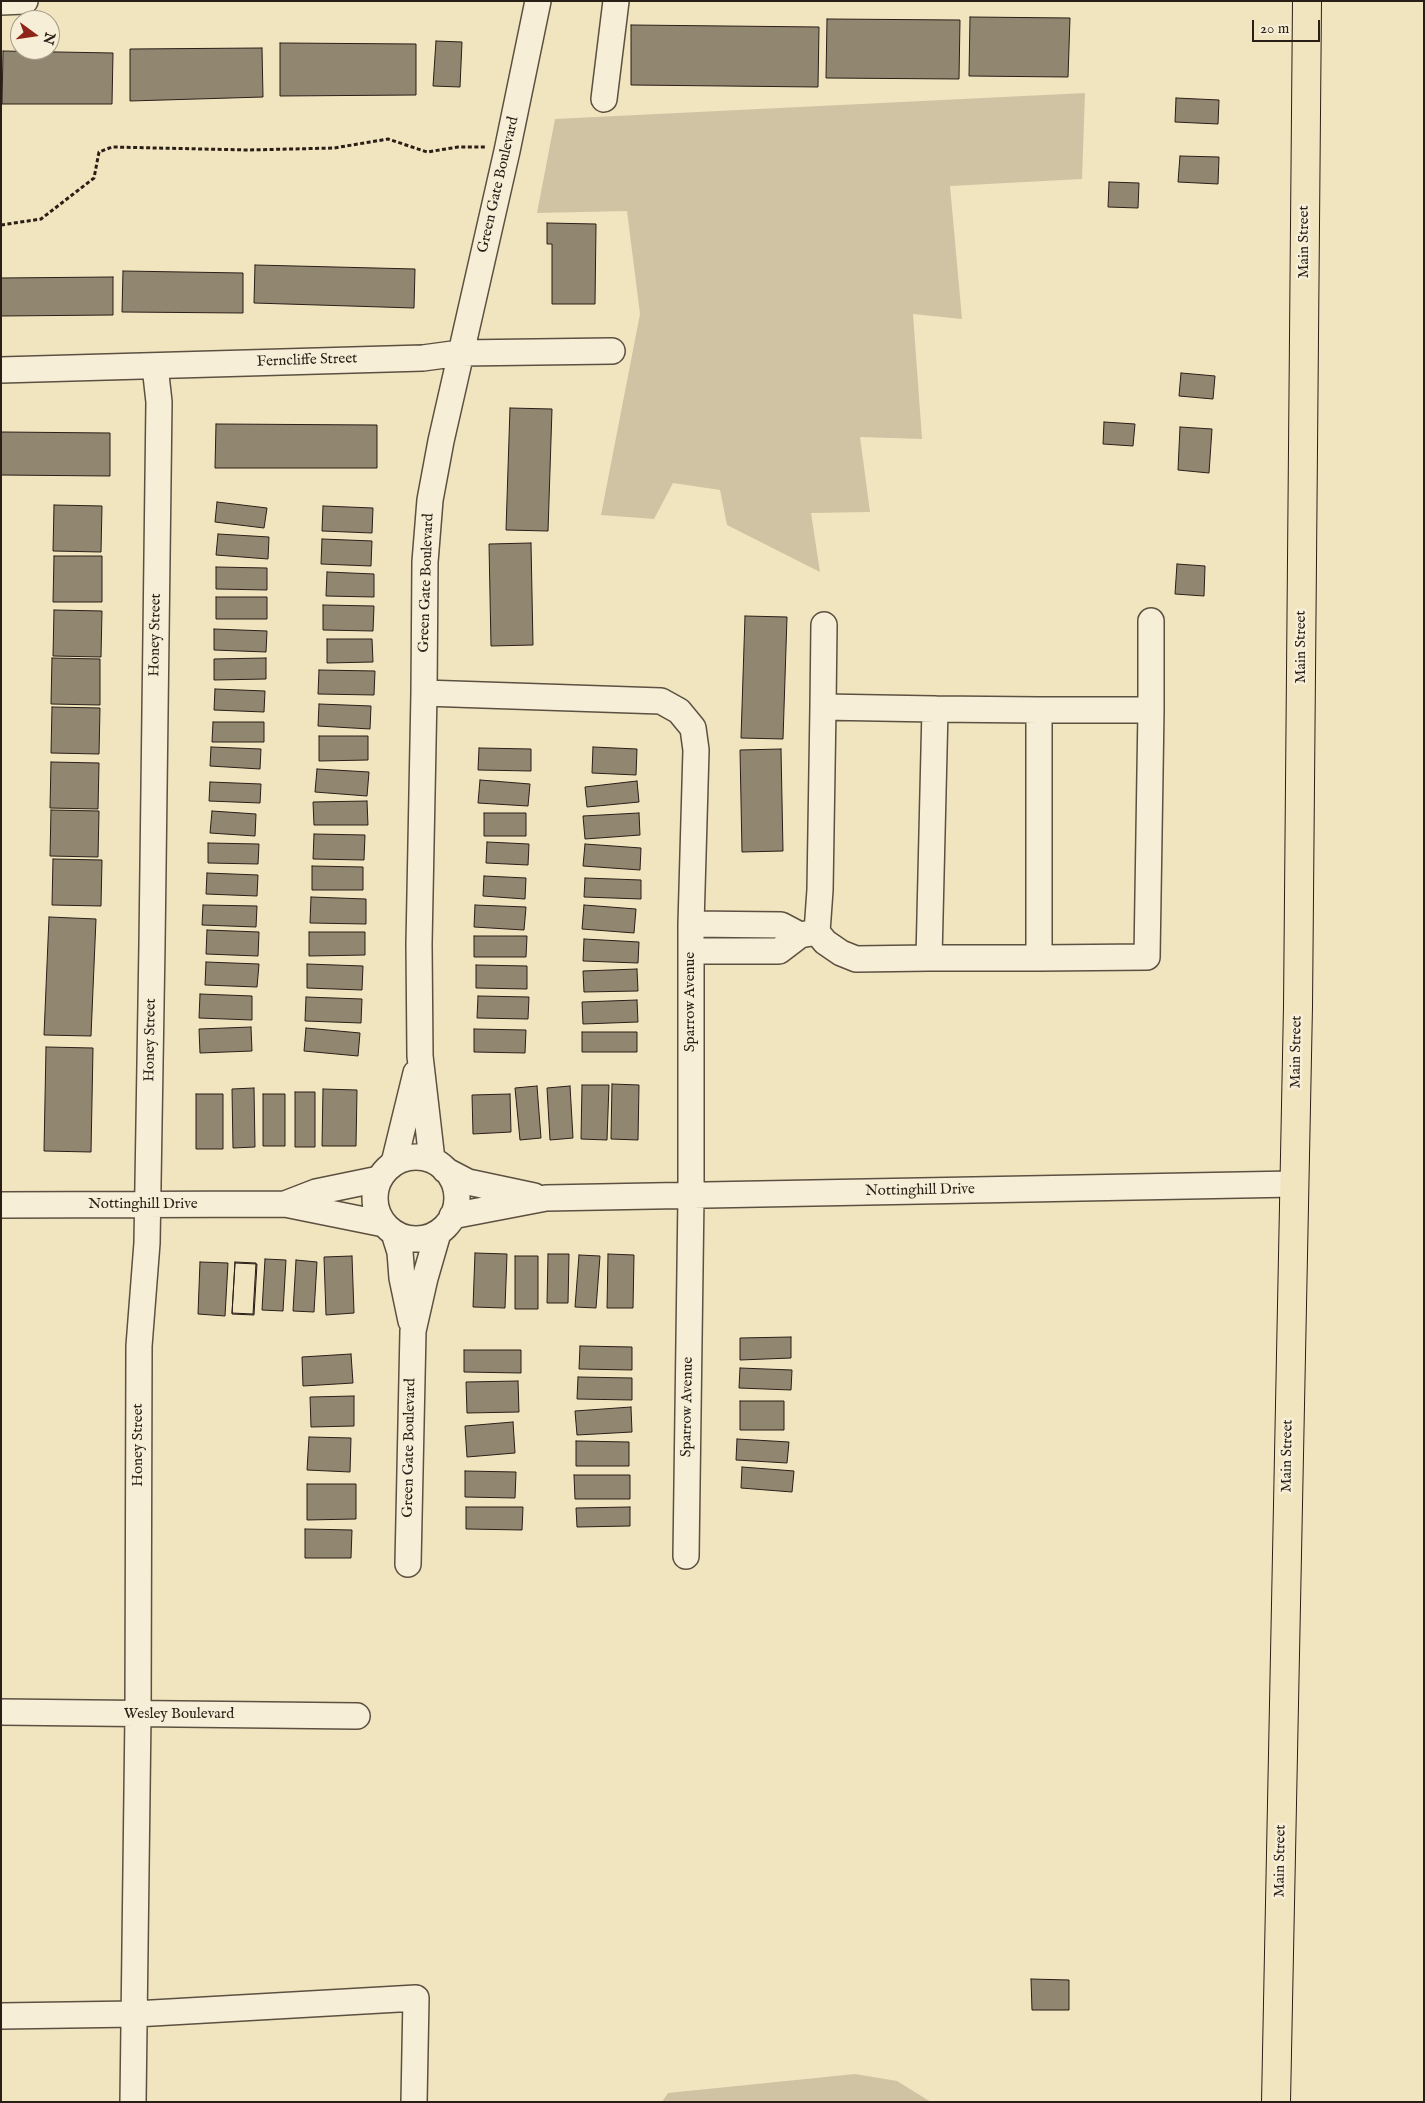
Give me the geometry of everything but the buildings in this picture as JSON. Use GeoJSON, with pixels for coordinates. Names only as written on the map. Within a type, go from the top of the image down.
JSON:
{"type":"FeatureCollection","features":[{"type":"Feature","properties":{"kind":"main road","name":"Main Street"},"geometry":{"type":"LineString","coordinates":[[1276,2102],[1302,694],[1307,1]]}},
{"type":"Feature","properties":{"kind":"street"},"geometry":{"type":"LineString","coordinates":[[1,2],[25,1]]}},
{"type":"Feature","properties":{"kind":"street","name":"Green Gate Boulevard"},"geometry":{"type":"LineString","coordinates":[[438,1165],[420,1056],[419,944],[425,562],[430,500],[460,353],[507,151],[538,1]]}},
{"type":"Feature","properties":{"kind":"street"},"geometry":{"type":"LineString","coordinates":[[604,99],[616,1]]}},
{"type":"Feature","properties":{"kind":"street","name":"Ferncliffe Street"},"geometry":{"type":"LineString","coordinates":[[1,370],[423,358],[460,353],[612,350]]}},
{"type":"Feature","properties":{"kind":"street","name":"Honey Street"},"geometry":{"type":"LineString","coordinates":[[133,2102],[138,1714],[139,1346],[148,1204],[159,402],[155,366]]}},
{"type":"Feature","properties":{"kind":"street"},"geometry":{"type":"LineString","coordinates":[[691,924],[781,925],[809,934],[841,953],[856,959],[1147,957],[1151,621]]}},
{"type":"Feature","properties":{"kind":"street"},"geometry":{"type":"LineString","coordinates":[[691,951],[779,951],[809,934],[820,890],[824,625]]}},
{"type":"Feature","properties":{"kind":"street","name":"Sparrow Avenue"},"geometry":{"type":"LineString","coordinates":[[424,693],[660,701],[679,711],[693,728],[696,750],[691,924],[691,1196],[686,1556]]}},
{"type":"Feature","properties":{"kind":"street"},"geometry":{"type":"LineString","coordinates":[[823,707],[1151,710]]}},
{"type":"Feature","properties":{"kind":"street"},"geometry":{"type":"LineString","coordinates":[[929,958],[935,709]]}},
{"type":"Feature","properties":{"kind":"street"},"geometry":{"type":"LineString","coordinates":[[1039,710],[1039,958]]}},
{"type":"Feature","properties":{"kind":"street","name":"Green Gate Boulevard"},"geometry":{"type":"LineString","coordinates":[[387,1171],[420,1056]]}},
{"type":"Feature","properties":{"kind":"street"},"geometry":{"type":"LineString","coordinates":[[413,1157],[438,1165],[452,1180],[456,1192],[456,1204],[445,1225],[428,1237],[416,1239],[405,1238],[389,1229],[378,1214],[375,1202],[375,1190],[387,1171],[413,1157]]}},
{"type":"Feature","properties":{"kind":"street","name":"Nottinghill Drive"},"geometry":{"type":"LineString","coordinates":[[438,1165],[468,1182],[546,1198],[1294,1184]]}},
{"type":"Feature","properties":{"kind":"street","name":"Nottinghill Drive"},"geometry":{"type":"LineString","coordinates":[[285,1204],[316,1192],[387,1171]]}},
{"type":"Feature","properties":{"kind":"street","name":"Nottinghill Drive"},"geometry":{"type":"LineString","coordinates":[[445,1225],[546,1198]]}},
{"type":"Feature","properties":{"kind":"street","name":"Nottinghill Drive"},"geometry":{"type":"LineString","coordinates":[[1,1205],[285,1204],[389,1229]]}},
{"type":"Feature","properties":{"kind":"street","name":"Green Gate Boulevard"},"geometry":{"type":"LineString","coordinates":[[408,1564],[413,1331],[425,1278],[445,1225]]}},
{"type":"Feature","properties":{"kind":"street","name":"Green Gate Boulevard"},"geometry":{"type":"LineString","coordinates":[[389,1229],[400,1252],[402,1278],[413,1331]]}},
{"type":"Feature","properties":{"kind":"street","name":"Wesley Boulevard"},"geometry":{"type":"LineString","coordinates":[[1,1712],[357,1716]]}},
{"type":"Feature","properties":{"kind":"street"},"geometry":{"type":"LineString","coordinates":[[1,2016],[135,2014],[416,1998],[414,2102]]}},
{"type":"Feature","properties":{"kind":"path"},"geometry":{"type":"LineString","coordinates":[[1,225],[40,219],[94,178],[99,152],[112,147],[248,150],[334,148],[388,139],[427,152],[477,146]]}},
{"type":"Feature","properties":{"kind":"shaded area"},"geometry":{"type":"Polygon","coordinates":[[[1085,93],[1082,179],[950,186],[962,319],[913,314],[922,439],[860,437],[870,512],[811,513],[820,572],[727,525],[720,490],[673,483],[654,519],[601,515],[640,314],[627,211],[537,213],[555,119],[1085,93]]]}},
{"type":"Feature","properties":{"kind":"shaded area"},"geometry":{"type":"Polygon","coordinates":[[[855,2074],[897,2081],[931,2102],[662,2102],[668,2093],[855,2074]]]}}]}
